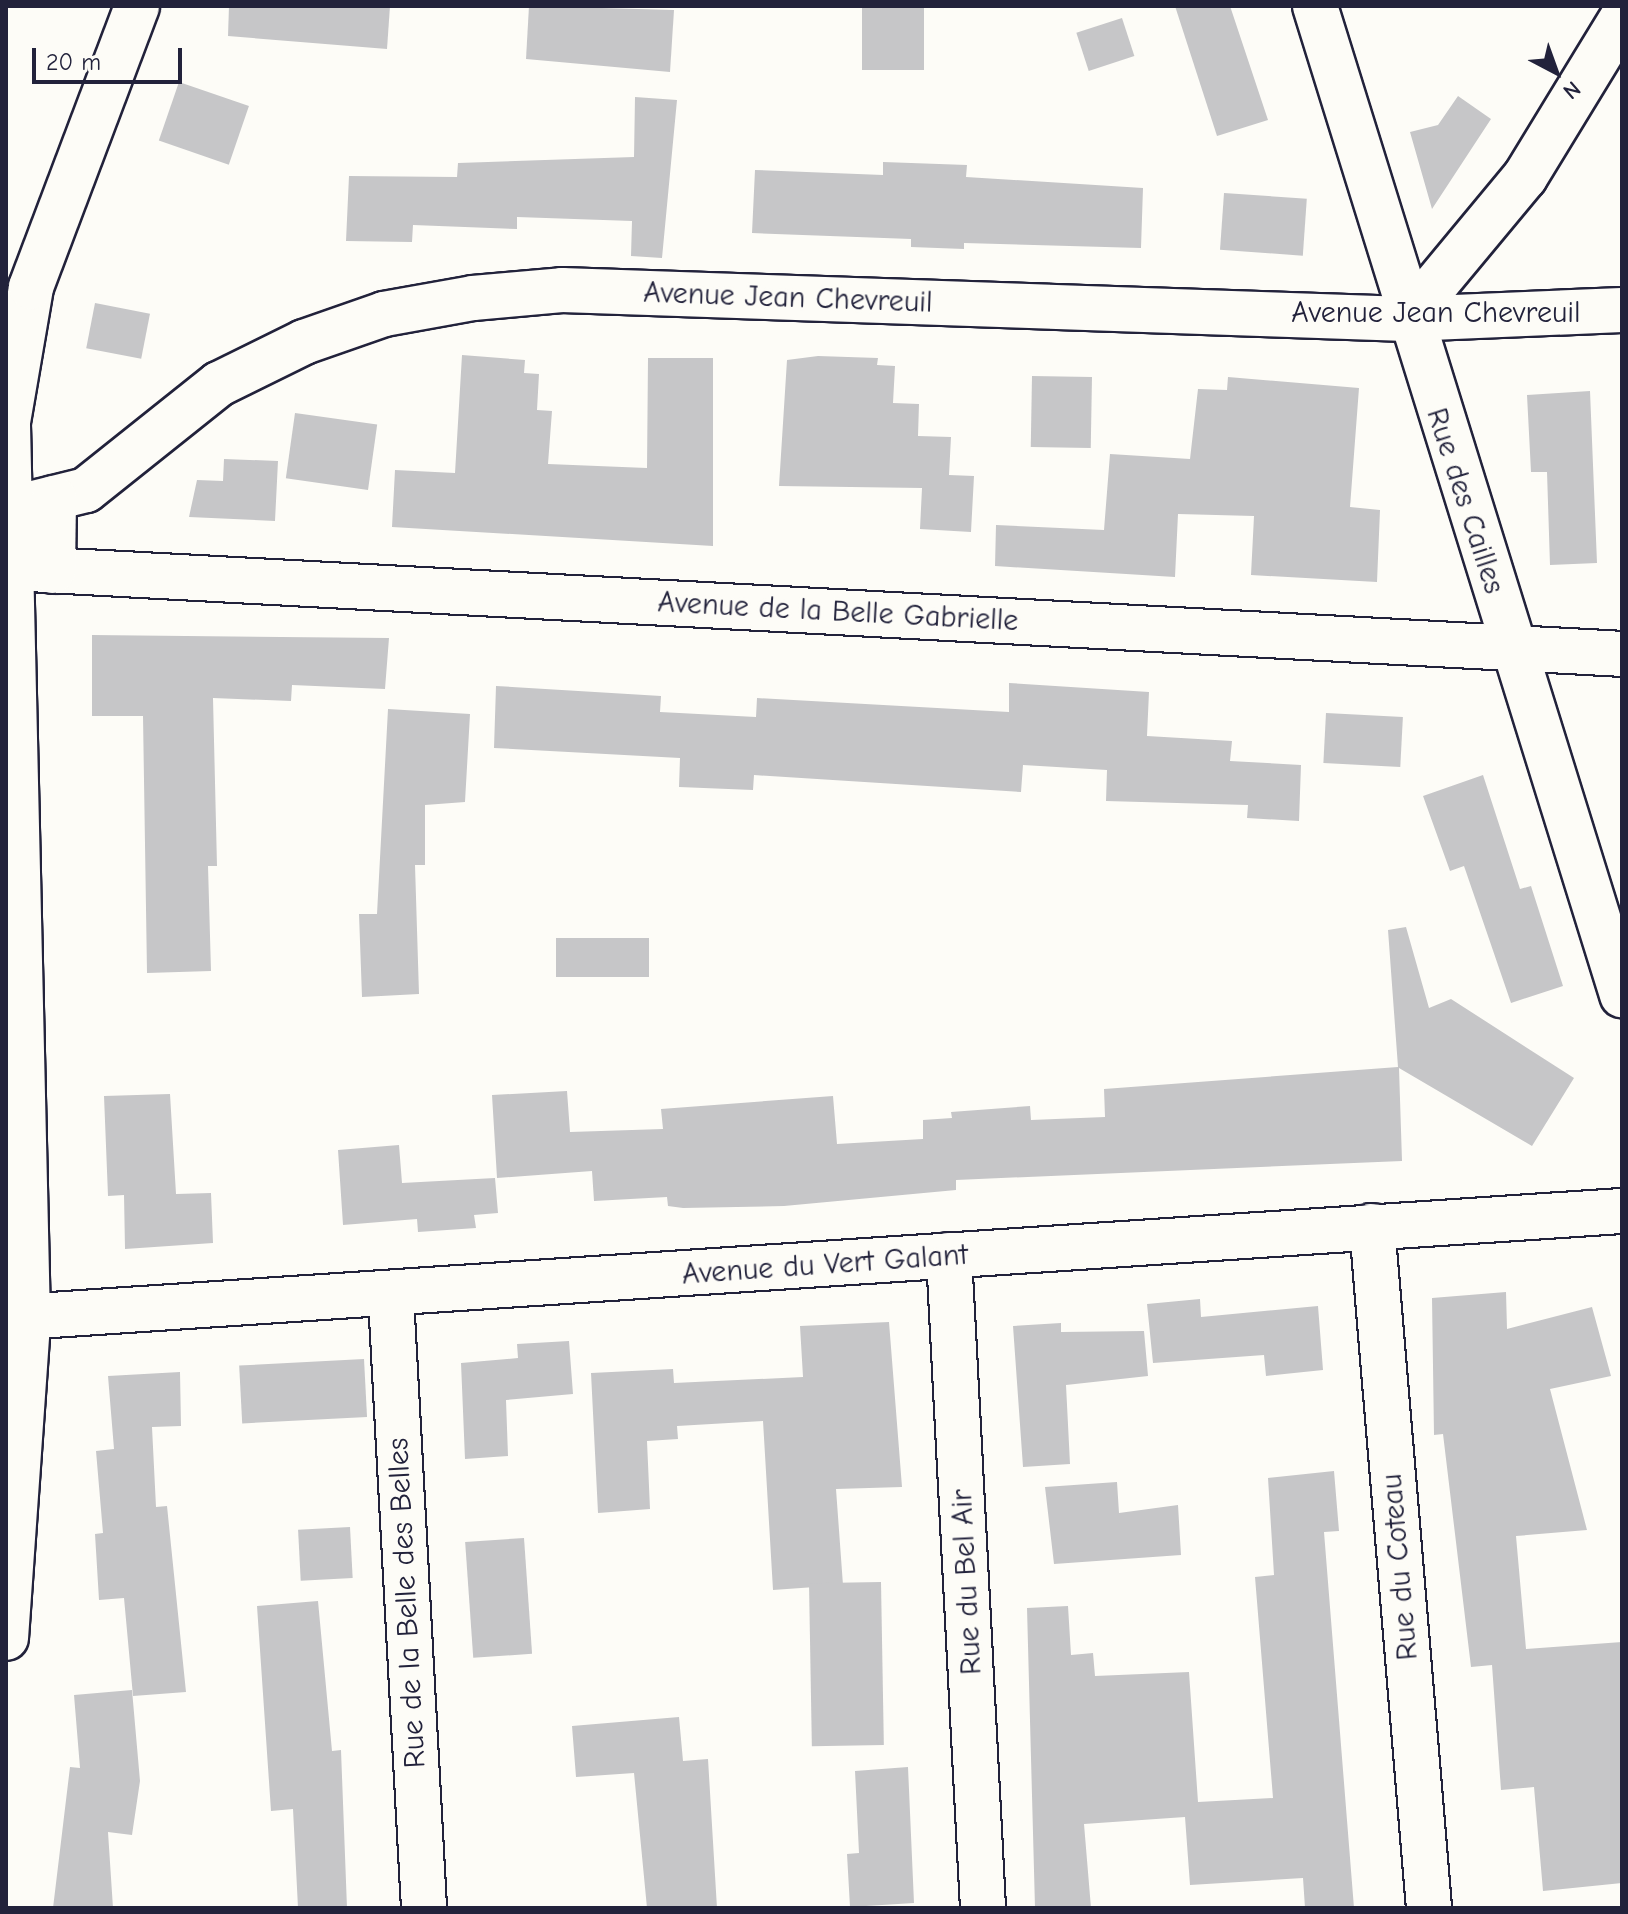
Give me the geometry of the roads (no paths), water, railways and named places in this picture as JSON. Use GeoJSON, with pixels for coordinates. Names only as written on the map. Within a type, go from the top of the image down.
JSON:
{"type":"FeatureCollection","features":[{"type":"Feature","properties":{"kind":"street"},"geometry":{"type":"LineString","coordinates":[[6,1638],[17,1319],[8,422],[31,287],[137,6]]}},
{"type":"Feature","properties":{"kind":"street","name":"Rue des Cailles"},"geometry":{"type":"LineString","coordinates":[[1315,6],[1407,319],[1622,995]]}},
{"type":"Feature","properties":{"kind":"street"},"geometry":{"type":"LineString","coordinates":[[1407,319],[1525,177],[1622,18]]}},
{"type":"Feature","properties":{"kind":"street","name":"Avenue Jean Chevreuil"},"geometry":{"type":"LineString","coordinates":[[9,509],[86,490],[219,384],[304,342],[384,314],[473,298],[562,290],[1407,319],[1622,310]]}},
{"type":"Feature","properties":{"kind":"street"},"geometry":{"type":"LineString","coordinates":[[53,571],[54,498]]}},
{"type":"Feature","properties":{"kind":"street","name":"Avenue de la Belle Gabrielle"},"geometry":{"type":"LineString","coordinates":[[10,568],[1622,654]]}},
{"type":"Feature","properties":{"kind":"street","name":"Avenue du Vert Galant"},"geometry":{"type":"LineString","coordinates":[[17,1319],[391,1298],[949,1255],[1622,1211]]}},
{"type":"Feature","properties":{"kind":"street","name":"Rue du Coteau"},"geometry":{"type":"LineString","coordinates":[[1372,1226],[1429,1908]]}},
{"type":"Feature","properties":{"kind":"street","name":"Rue du Bel Air"},"geometry":{"type":"LineString","coordinates":[[949,1255],[983,1908]]}},
{"type":"Feature","properties":{"kind":"street","name":"Rue de la Belle des Belles"},"geometry":{"type":"LineString","coordinates":[[391,1298],[424,1908]]}}]}
